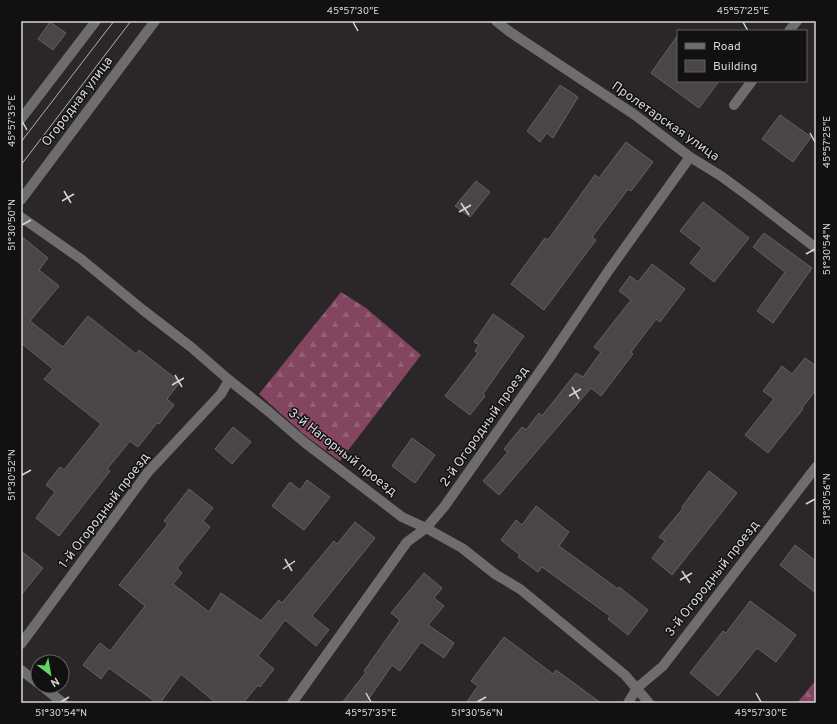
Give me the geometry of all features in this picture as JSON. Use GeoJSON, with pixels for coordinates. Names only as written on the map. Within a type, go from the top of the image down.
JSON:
{"type":"FeatureCollection","features":[{"type":"Feature","properties":{"kind":"street"},"geometry":{"type":"LineString","coordinates":[[21,119],[96,21]]}},
{"type":"Feature","properties":{"kind":"street","name":"Огородная улица"},"geometry":{"type":"LineString","coordinates":[[21,200],[155,21]]}},
{"type":"Feature","properties":{"kind":"street","name":"Пролетарская улица"},"geometry":{"type":"LineString","coordinates":[[496,21],[510,32],[635,115],[690,157],[745,193],[816,248]]}},
{"type":"Feature","properties":{"kind":"street"},"geometry":{"type":"LineString","coordinates":[[790,30],[797,21]]}},
{"type":"Feature","properties":{"kind":"street"},"geometry":{"type":"LineString","coordinates":[[734,105],[751,82]]}},
{"type":"Feature","properties":{"kind":"street","name":"2-й Огородный проезд"},"geometry":{"type":"LineString","coordinates":[[292,703],[407,542],[426,528],[444,508],[609,270],[690,157]]}},
{"type":"Feature","properties":{"kind":"street","name":"3-й Нагорный проезд"},"geometry":{"type":"LineString","coordinates":[[21,217],[81,259],[191,347],[304,442],[402,517],[426,528],[462,548],[495,574],[520,589],[625,675],[649,703]]}},
{"type":"Feature","properties":{"kind":"street","name":"1-й Огородный проезд"},"geometry":{"type":"LineString","coordinates":[[21,644],[148,472],[221,394],[230,380]]}},
{"type":"Feature","properties":{"kind":"street","name":"3-й Огородный проезд"},"geometry":{"type":"LineString","coordinates":[[628,703],[637,688],[662,666],[816,467]]}},
{"type":"Feature","properties":{"kind":"street"},"geometry":{"type":"LineString","coordinates":[[21,670],[30,677]]}},
{"type":"Feature","properties":{"kind":"street"},"geometry":{"type":"LineString","coordinates":[[52,694],[63,703]]}},
{"type":"Feature","properties":{"kind":"green space"},"geometry":{"type":"Polygon","coordinates":[[[341,292],[366,308],[421,355],[340,461],[307,437],[259,394],[341,292]]]}},
{"type":"Feature","properties":{"kind":"green space"},"geometry":{"type":"Polygon","coordinates":[[[816,680],[816,703],[797,703],[816,680]]]}},
{"type":"Feature","properties":{"kind":"building"},"geometry":{"type":"Polygon","coordinates":[[[50,22],[66,33],[53,50],[38,39],[50,22]]]}},
{"type":"Feature","properties":{"kind":"building"},"geometry":{"type":"Polygon","coordinates":[[[677,36],[677,82],[718,82],[699,108],[651,73],[677,36]]]}},
{"type":"Feature","properties":{"kind":"building"},"geometry":{"type":"Polygon","coordinates":[[[560,85],[578,97],[553,138],[547,133],[540,142],[527,131],[560,85]]]}},
{"type":"Feature","properties":{"kind":"building"},"geometry":{"type":"Polygon","coordinates":[[[780,115],[811,137],[793,162],[762,139],[780,115]]]}},
{"type":"Feature","properties":{"kind":"building"},"geometry":{"type":"Polygon","coordinates":[[[626,142],[653,162],[631,191],[628,189],[592,237],[596,240],[544,310],[511,284],[545,238],[548,240],[595,175],[599,178],[626,142]]]}},
{"type":"Feature","properties":{"kind":"building"},"geometry":{"type":"Polygon","coordinates":[[[476,181],[490,192],[470,217],[455,206],[476,181]]]}},
{"type":"Feature","properties":{"kind":"building"},"geometry":{"type":"Polygon","coordinates":[[[703,202],[749,238],[714,282],[690,263],[702,248],[680,231],[703,202]]]}},
{"type":"Feature","properties":{"kind":"building"},"geometry":{"type":"Polygon","coordinates":[[[764,233],[812,268],[773,323],[757,311],[785,272],[753,247],[764,233]]]}},
{"type":"Feature","properties":{"kind":"building"},"geometry":{"type":"Polygon","coordinates":[[[21,236],[48,258],[39,270],[59,286],[30,321],[63,347],[88,316],[136,354],[139,350],[180,382],[167,399],[174,405],[138,447],[130,441],[107,469],[110,471],[59,536],[36,518],[55,492],[46,485],[60,467],[64,470],[101,424],[44,379],[53,369],[21,343],[21,236]]]}},
{"type":"Feature","properties":{"kind":"building"},"geometry":{"type":"Polygon","coordinates":[[[652,264],[685,289],[660,322],[656,319],[631,352],[633,354],[601,396],[591,388],[499,495],[483,481],[508,452],[504,449],[522,427],[526,430],[539,413],[542,416],[576,373],[583,377],[601,352],[594,347],[631,300],[619,291],[630,276],[638,282],[652,264]]]}},
{"type":"Feature","properties":{"kind":"building"},"geometry":{"type":"Polygon","coordinates":[[[493,314],[524,336],[483,394],[485,396],[470,415],[445,396],[478,353],[475,351],[479,345],[474,342],[493,314]]]}},
{"type":"Feature","properties":{"kind":"building"},"geometry":{"type":"Polygon","coordinates":[[[805,358],[816,366],[816,390],[768,453],[745,435],[774,399],[763,391],[782,366],[792,374],[805,358]]]}},
{"type":"Feature","properties":{"kind":"building"},"geometry":{"type":"Polygon","coordinates":[[[233,427],[251,442],[232,464],[215,449],[233,427]]]}},
{"type":"Feature","properties":{"kind":"building"},"geometry":{"type":"Polygon","coordinates":[[[412,438],[435,455],[415,483],[392,466],[412,438]]]}},
{"type":"Feature","properties":{"kind":"building"},"geometry":{"type":"Polygon","coordinates":[[[709,471],[737,493],[672,575],[652,558],[665,541],[659,537],[683,508],[682,507],[709,471]]]}},
{"type":"Feature","properties":{"kind":"building"},"geometry":{"type":"Polygon","coordinates":[[[307,480],[330,497],[304,530],[272,506],[290,482],[300,490],[307,480]]]}},
{"type":"Feature","properties":{"kind":"building"},"geometry":{"type":"Polygon","coordinates":[[[189,489],[213,508],[203,521],[210,527],[177,568],[182,573],[173,584],[209,612],[221,593],[261,621],[279,600],[282,603],[334,541],[337,544],[355,522],[375,538],[312,616],[329,630],[316,646],[285,620],[258,656],[274,669],[260,687],[258,685],[243,703],[216,703],[181,674],[160,703],[157,703],[109,668],[101,679],[83,665],[100,643],[110,651],[145,606],[119,585],[168,524],[164,521],[189,489]]]}},
{"type":"Feature","properties":{"kind":"building"},"geometry":{"type":"Polygon","coordinates":[[[536,506],[569,532],[559,546],[618,589],[619,587],[648,610],[628,635],[608,619],[610,616],[542,567],[538,572],[518,557],[520,555],[501,540],[516,520],[522,525],[536,506]]]}},
{"type":"Feature","properties":{"kind":"building"},"geometry":{"type":"Polygon","coordinates":[[[795,545],[816,561],[816,593],[780,565],[795,545]]]}},
{"type":"Feature","properties":{"kind":"building"},"geometry":{"type":"Polygon","coordinates":[[[21,551],[43,568],[21,595],[21,551]]]}},
{"type":"Feature","properties":{"kind":"building"},"geometry":{"type":"Polygon","coordinates":[[[424,573],[442,588],[434,598],[444,606],[428,625],[454,643],[444,658],[421,642],[400,671],[392,665],[366,703],[342,703],[366,672],[364,671],[400,620],[391,613],[424,573]]]}},
{"type":"Feature","properties":{"kind":"building"},"geometry":{"type":"Polygon","coordinates":[[[750,601],[796,635],[776,662],[757,648],[718,696],[690,673],[723,631],[726,633],[750,601]]]}},
{"type":"Feature","properties":{"kind":"building"},"geometry":{"type":"Polygon","coordinates":[[[504,637],[553,674],[556,670],[601,703],[466,703],[478,686],[471,681],[504,637]]]}},
{"type":"Feature","properties":{"kind":"tram line"},"geometry":{"type":"LineString","coordinates":[[21,142],[114,21]]}},
{"type":"Feature","properties":{"kind":"tram line"},"geometry":{"type":"LineString","coordinates":[[21,165],[131,21]]}}]}
